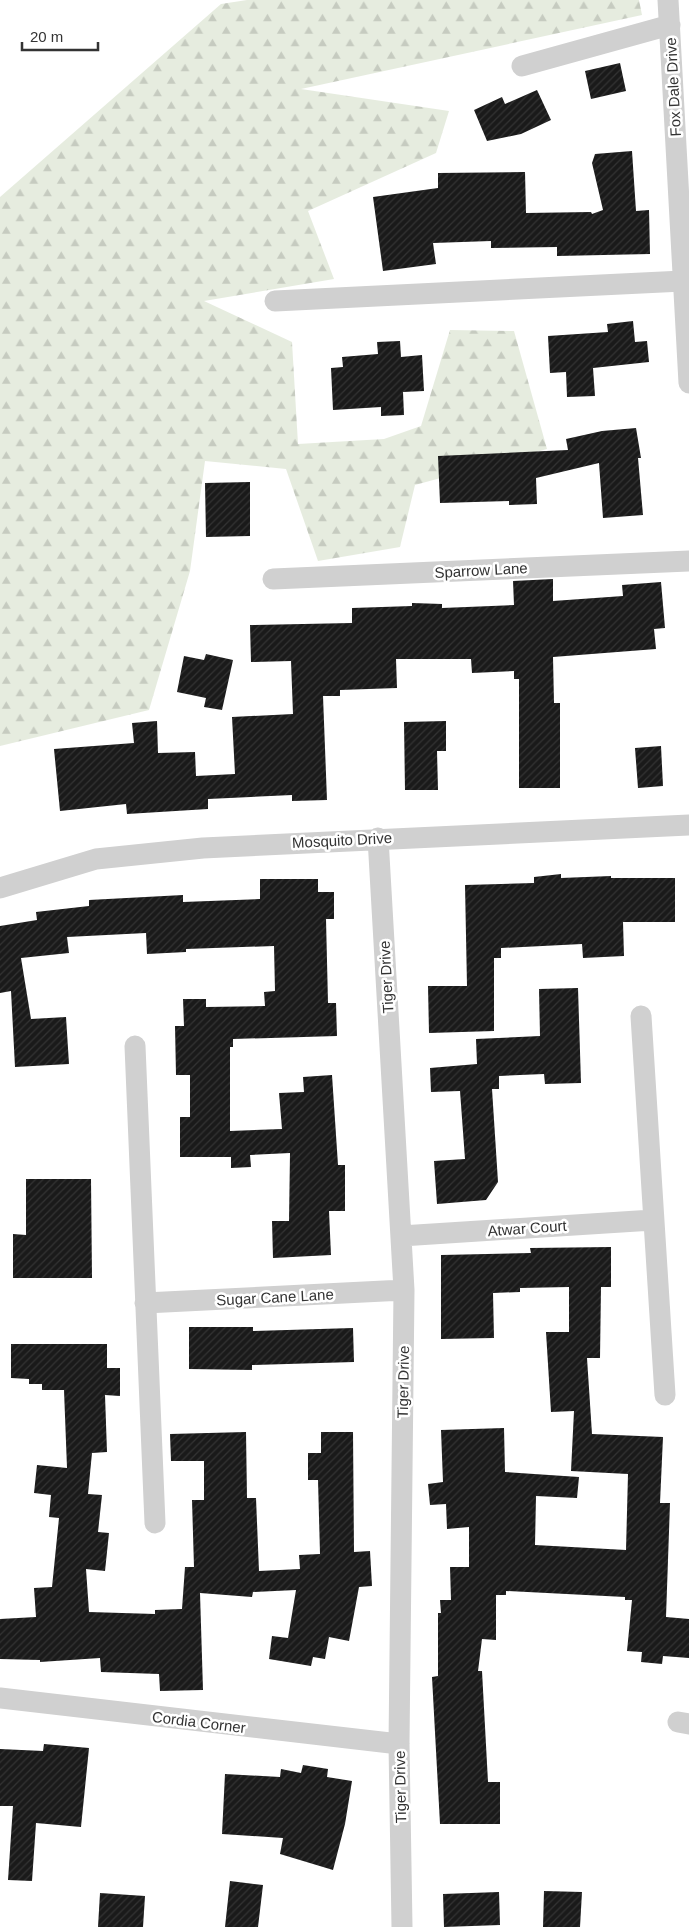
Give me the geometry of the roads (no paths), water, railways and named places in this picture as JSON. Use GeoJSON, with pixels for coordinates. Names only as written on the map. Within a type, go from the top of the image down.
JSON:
{"type":"FeatureCollection","features":[{"type":"Feature","properties":{"kind":"street","name":"Fox Dale Drive"},"geometry":{"type":"LineString","coordinates":[[668,0],[689,383]]}},
{"type":"Feature","properties":{"kind":"street"},"geometry":{"type":"LineString","coordinates":[[522,66],[670,25]]}},
{"type":"Feature","properties":{"kind":"street"},"geometry":{"type":"LineString","coordinates":[[275,301],[683,281]]}},
{"type":"Feature","properties":{"kind":"street","name":"Sparrow Lane"},"geometry":{"type":"LineString","coordinates":[[273,580],[689,561]]}},
{"type":"Feature","properties":{"kind":"street","name":"Mosquito Drive"},"geometry":{"type":"LineString","coordinates":[[0,888],[96,859],[203,848],[689,824]]}},
{"type":"Feature","properties":{"kind":"street","name":"Tiger Drive"},"geometry":{"type":"LineString","coordinates":[[378,838],[404,1290],[399,1744],[402,1927]]}},
{"type":"Feature","properties":{"kind":"street"},"geometry":{"type":"LineString","coordinates":[[641,1016],[665,1395]]}},
{"type":"Feature","properties":{"kind":"street"},"geometry":{"type":"LineString","coordinates":[[135,1046],[155,1523]]}},
{"type":"Feature","properties":{"kind":"street","name":"Atwar Court"},"geometry":{"type":"LineString","coordinates":[[400,1236],[653,1220]]}},
{"type":"Feature","properties":{"kind":"street","name":"Sugar Cane Lane"},"geometry":{"type":"LineString","coordinates":[[145,1303],[404,1290]]}},
{"type":"Feature","properties":{"kind":"street","name":"Cordia Corner"},"geometry":{"type":"LineString","coordinates":[[0,1698],[399,1744]]}}]}
